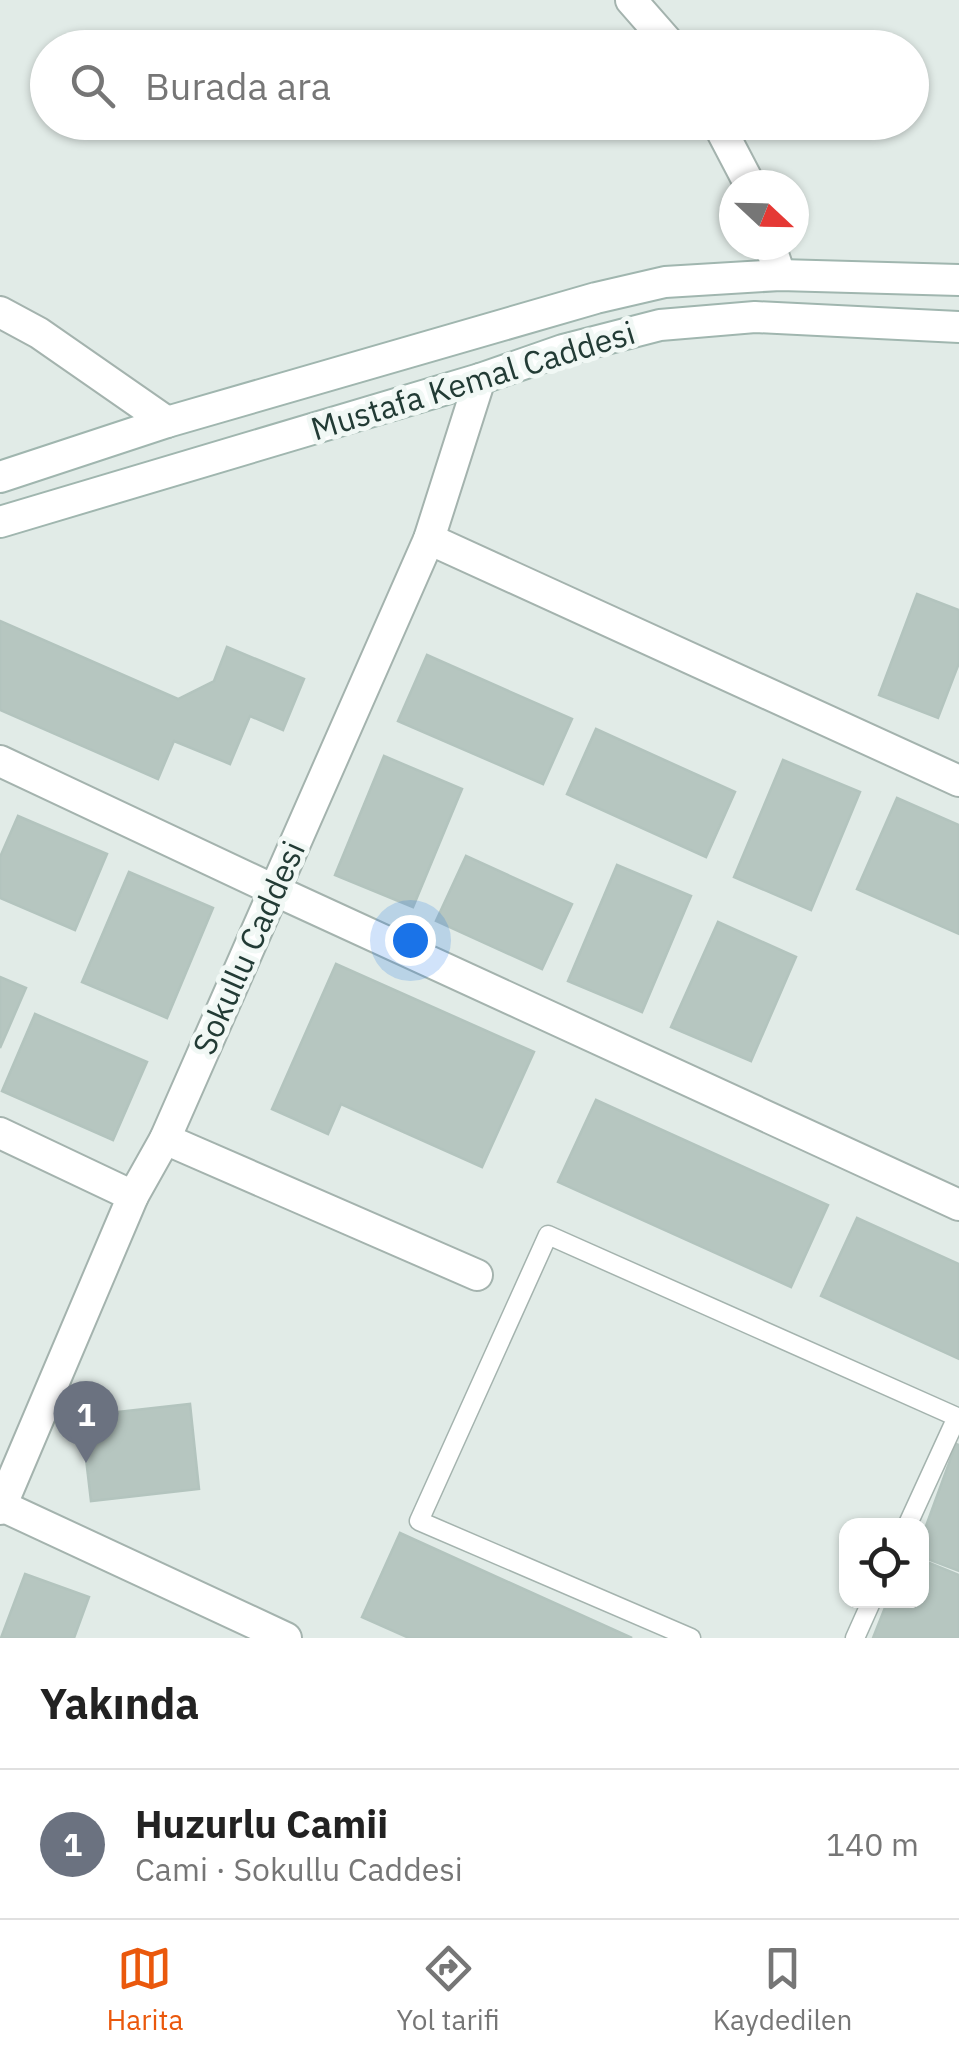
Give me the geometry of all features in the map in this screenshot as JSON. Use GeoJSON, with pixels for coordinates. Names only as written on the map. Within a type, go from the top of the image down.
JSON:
{"type":"FeatureCollection","features":[{"type":"Feature","properties":{"kind":"street"},"geometry":{"type":"LineString","coordinates":[[632,0],[658,30]]}},
{"type":"Feature","properties":{"kind":"street"},"geometry":{"type":"LineString","coordinates":[[726,140],[742,170]]}},
{"type":"Feature","properties":{"kind":"street"},"geometry":{"type":"LineString","coordinates":[[775,260],[780,275]]}},
{"type":"Feature","properties":{"kind":"street","name":"Mustafa Kemal Caddesi"},"geometry":{"type":"LineString","coordinates":[[0,477],[167,422],[596,298],[666,282],[780,275],[959,280]]}},
{"type":"Feature","properties":{"kind":"street"},"geometry":{"type":"LineString","coordinates":[[0,312],[40,333],[167,422]]}},
{"type":"Feature","properties":{"kind":"street","name":"Mustafa Kemal Caddesi"},"geometry":{"type":"LineString","coordinates":[[0,522],[563,350],[660,325],[756,317],[959,327]]}},
{"type":"Feature","properties":{"kind":"street","name":"Sokullu Caddesi"},"geometry":{"type":"LineString","coordinates":[[0,1507],[132,1196],[165,1139],[430,540],[480,378]]}},
{"type":"Feature","properties":{"kind":"street"},"geometry":{"type":"LineString","coordinates":[[430,540],[959,781]]}},
{"type":"Feature","properties":{"kind":"street"},"geometry":{"type":"LineString","coordinates":[[0,760],[959,1206]]}},
{"type":"Feature","properties":{"kind":"street"},"geometry":{"type":"LineString","coordinates":[[0,1134],[132,1196]]}},
{"type":"Feature","properties":{"kind":"street"},"geometry":{"type":"LineString","coordinates":[[165,1139],[477,1275]]}},
{"type":"Feature","properties":{"kind":"street"},"geometry":{"type":"LineString","coordinates":[[0,1507],[286,1638]]}},
{"type":"Feature","properties":{"kind":"lane"},"geometry":{"type":"LineString","coordinates":[[691,1638],[419,1521],[548,1235],[957,1417],[911,1518]]}},
{"type":"Feature","properties":{"kind":"lane"},"geometry":{"type":"LineString","coordinates":[[855,1638],[868,1608]]}},
{"type":"Feature","properties":{"kind":"building"},"geometry":{"type":"Polygon","coordinates":[[[917,594],[959,610],[959,663],[938,718],[879,695],[917,594]]]}},
{"type":"Feature","properties":{"kind":"building"},"geometry":{"type":"Polygon","coordinates":[[[0,621],[178,699],[214,681],[227,647],[304,679],[283,730],[250,716],[230,764],[174,741],[158,779],[0,710],[0,621]]]}},
{"type":"Feature","properties":{"kind":"building"},"geometry":{"type":"Polygon","coordinates":[[[427,655],[572,719],[543,784],[398,721],[427,655]]]}},
{"type":"Feature","properties":{"kind":"building"},"geometry":{"type":"Polygon","coordinates":[[[596,729],[735,792],[706,857],[567,794],[596,729]]]}},
{"type":"Feature","properties":{"kind":"building"},"geometry":{"type":"Polygon","coordinates":[[[384,756],[462,789],[413,907],[335,875],[384,756]]]}},
{"type":"Feature","properties":{"kind":"building"},"geometry":{"type":"Polygon","coordinates":[[[783,760],[860,792],[811,910],[734,877],[783,760]]]}},
{"type":"Feature","properties":{"kind":"building"},"geometry":{"type":"Polygon","coordinates":[[[897,798],[959,825],[959,934],[857,889],[897,798]]]}},
{"type":"Feature","properties":{"kind":"building"},"geometry":{"type":"Polygon","coordinates":[[[18,816],[107,854],[75,930],[0,898],[0,857],[18,816]]]}},
{"type":"Feature","properties":{"kind":"building"},"geometry":{"type":"Polygon","coordinates":[[[466,856],[572,904],[542,969],[436,921],[466,856]]]}},
{"type":"Feature","properties":{"kind":"building"},"geometry":{"type":"Polygon","coordinates":[[[617,865],[691,896],[642,1012],[568,981],[617,865]]]}},
{"type":"Feature","properties":{"kind":"building"},"geometry":{"type":"Polygon","coordinates":[[[129,872],[213,908],[167,1018],[82,982],[129,872]]]}},
{"type":"Feature","properties":{"kind":"building"},"geometry":{"type":"Polygon","coordinates":[[[718,922],[796,957],[751,1061],[671,1027],[718,922]]]}},
{"type":"Feature","properties":{"kind":"building"},"geometry":{"type":"Polygon","coordinates":[[[336,964],[534,1052],[482,1167],[341,1104],[328,1134],[272,1109],[336,964]]]}},
{"type":"Feature","properties":{"kind":"building"},"geometry":{"type":"Polygon","coordinates":[[[0,977],[26,988],[0,1048],[0,977]]]}},
{"type":"Feature","properties":{"kind":"building"},"geometry":{"type":"Polygon","coordinates":[[[35,1014],[147,1062],[113,1140],[2,1091],[35,1014]]]}},
{"type":"Feature","properties":{"kind":"building"},"geometry":{"type":"Polygon","coordinates":[[[596,1100],[828,1205],[791,1287],[558,1182],[596,1100]]]}},
{"type":"Feature","properties":{"kind":"building"},"geometry":{"type":"Polygon","coordinates":[[[857,1218],[959,1264],[959,1359],[821,1296],[857,1218]]]}},
{"type":"Feature","properties":{"kind":"building"},"geometry":{"type":"Polygon","coordinates":[[[190,1404],[199,1489],[91,1501],[81,1416],[190,1404]]]}},
{"type":"Feature","properties":{"kind":"building"},"geometry":{"type":"Polygon","coordinates":[[[956,1444],[959,1445],[959,1571],[929,1560],[929,1518],[956,1444]]]}},
{"type":"Feature","properties":{"kind":"building"},"geometry":{"type":"Polygon","coordinates":[[[400,1533],[632,1638],[409,1638],[362,1617],[400,1533]]]}},
{"type":"Feature","properties":{"kind":"building"},"geometry":{"type":"Polygon","coordinates":[[[929,1563],[959,1575],[959,1638],[873,1638],[885,1608],[929,1608],[929,1563]]]}},
{"type":"Feature","properties":{"kind":"building"},"geometry":{"type":"Polygon","coordinates":[[[25,1574],[89,1597],[74,1638],[1,1638],[25,1574]]]}},
{"type":"Feature","properties":{"kind":"place","name":"Huzurlu Camii"},"geometry":{"type":"Point","coordinates":[86,1463]}}]}
